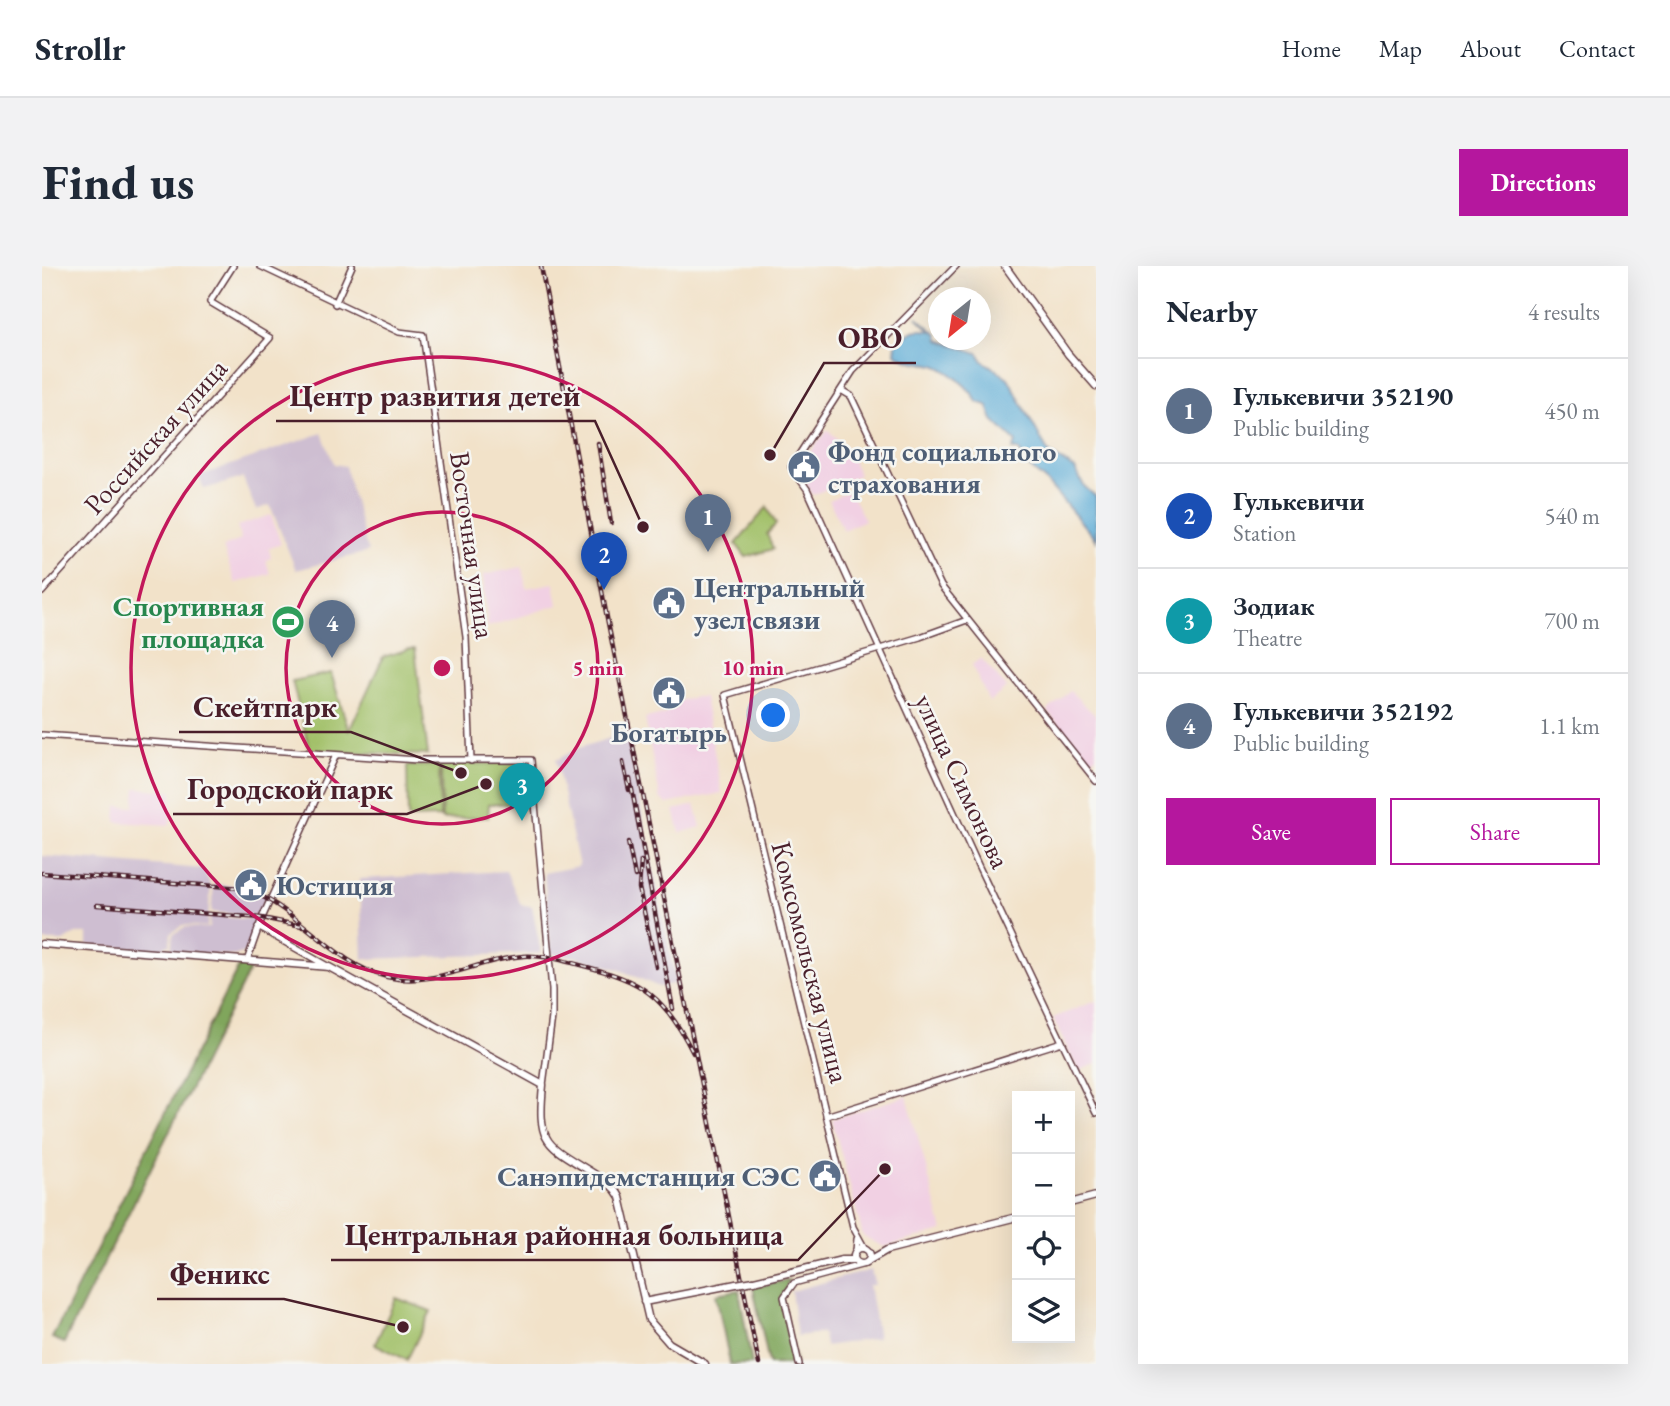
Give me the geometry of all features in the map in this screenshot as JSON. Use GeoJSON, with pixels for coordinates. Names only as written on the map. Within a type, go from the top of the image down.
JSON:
{"type":"FeatureCollection","features":[{"type":"Feature","properties":{"kind":"main road"},"geometry":{"type":"LineString","coordinates":[[1004,266],[1068,354],[1096,386]]}},
{"type":"Feature","properties":{"kind":"main road"},"geometry":{"type":"LineString","coordinates":[[42,944],[247,958],[329,967],[544,1085],[540,1126],[547,1142],[617,1191],[649,1320],[660,1335],[705,1364]]}},
{"type":"Feature","properties":{"kind":"main road"},"geometry":{"type":"LineString","coordinates":[[1075,1202],[1096,1196]]}},
{"type":"Feature","properties":{"kind":"main road"},"geometry":{"type":"LineString","coordinates":[[644,1302],[754,1281],[842,1260],[867,1262],[887,1250],[1012,1218]]}},
{"type":"Feature","properties":{"kind":"main road"},"geometry":{"type":"LineString","coordinates":[[865,1249],[870,1255],[867,1262]]}},
{"type":"Feature","properties":{"kind":"main road"},"geometry":{"type":"LineString","coordinates":[[842,1260],[856,1251],[887,1250]]}},
{"type":"Feature","properties":{"kind":"main road"},"geometry":{"type":"LineString","coordinates":[[855,1261],[856,1251]]}},
{"type":"Feature","properties":{"kind":"street","name":"Российская улица"},"geometry":{"type":"LineString","coordinates":[[42,592],[270,338],[210,302],[233,266]]}},
{"type":"Feature","properties":{"kind":"street"},"geometry":{"type":"LineString","coordinates":[[260,266],[335,304],[352,266]]}},
{"type":"Feature","properties":{"kind":"street"},"geometry":{"type":"LineString","coordinates":[[956,266],[864,359],[841,390],[851,397],[941,586],[1096,781]]}},
{"type":"Feature","properties":{"kind":"street","name":"Восточная улица"},"geometry":{"type":"LineString","coordinates":[[335,304],[399,332],[424,335],[466,637],[471,761]]}},
{"type":"Feature","properties":{"kind":"street","name":"улица Симонова"},"geometry":{"type":"LineString","coordinates":[[841,390],[790,467],[807,489],[1096,1113]]}},
{"type":"Feature","properties":{"kind":"street"},"geometry":{"type":"LineString","coordinates":[[881,649],[967,620]]}},
{"type":"Feature","properties":{"kind":"street","name":"Комсомольская улица"},"geometry":{"type":"LineString","coordinates":[[856,1251],[857,1239],[725,695],[881,649]]}},
{"type":"Feature","properties":{"kind":"street"},"geometry":{"type":"LineString","coordinates":[[42,735],[336,755],[471,761],[531,760],[552,990],[544,1085]]}},
{"type":"Feature","properties":{"kind":"street"},"geometry":{"type":"LineString","coordinates":[[247,958],[258,927],[336,755]]}},
{"type":"Feature","properties":{"kind":"street"},"geometry":{"type":"LineString","coordinates":[[258,927],[329,967]]}},
{"type":"Feature","properties":{"kind":"street"},"geometry":{"type":"LineString","coordinates":[[827,1116],[1062,1042]]}},
{"type":"Feature","properties":{"kind":"street","name":"Комсомольская улица"},"geometry":{"type":"LineString","coordinates":[[857,1239],[865,1249]]}},
{"type":"Feature","properties":{"kind":"street"},"geometry":{"type":"LineString","coordinates":[[850,1270],[855,1261]]}},
{"type":"Feature","properties":{"kind":"street"},"geometry":{"type":"LineString","coordinates":[[799,1364],[784,1297],[786,1290],[794,1283],[850,1270],[867,1262]]}},
{"type":"Feature","properties":{"kind":"shaded area"},"geometry":{"type":"Polygon","coordinates":[[[828,430],[849,450],[859,475],[813,495],[796,469],[828,430]]]}},
{"type":"Feature","properties":{"kind":"shaded area"},"geometry":{"type":"Polygon","coordinates":[[[322,433],[334,464],[345,466],[368,552],[296,570],[270,505],[256,510],[243,478],[204,489],[199,476],[322,433]]]}},
{"type":"Feature","properties":{"kind":"shaded area"},"geometry":{"type":"Polygon","coordinates":[[[849,491],[865,520],[843,530],[829,500],[849,491]]]}},
{"type":"Feature","properties":{"kind":"shaded area"},"geometry":{"type":"Polygon","coordinates":[[[271,515],[281,544],[265,550],[269,549],[271,558],[266,560],[270,574],[235,583],[223,547],[241,540],[237,526],[271,515]]]}},
{"type":"Feature","properties":{"kind":"shaded area"},"geometry":{"type":"Polygon","coordinates":[[[522,567],[526,588],[554,583],[558,605],[488,627],[483,575],[522,567]]]}},
{"type":"Feature","properties":{"kind":"shaded area"},"geometry":{"type":"Polygon","coordinates":[[[981,658],[1007,688],[989,702],[972,665],[981,658]]]}},
{"type":"Feature","properties":{"kind":"shaded area"},"geometry":{"type":"Polygon","coordinates":[[[1070,691],[1096,716],[1096,756],[1090,762],[1047,711],[1070,691]]]}},
{"type":"Feature","properties":{"kind":"shaded area"},"geometry":{"type":"Polygon","coordinates":[[[704,697],[722,793],[667,804],[660,798],[645,718],[666,714],[664,704],[704,697]]]}},
{"type":"Feature","properties":{"kind":"shaded area"},"geometry":{"type":"Polygon","coordinates":[[[626,733],[676,983],[659,987],[618,969],[577,957],[551,954],[544,873],[579,866],[556,760],[579,748],[626,733]]]}},
{"type":"Feature","properties":{"kind":"shaded area"},"geometry":{"type":"Polygon","coordinates":[[[136,788],[172,791],[170,825],[116,822],[117,806],[134,807],[136,788]]]}},
{"type":"Feature","properties":{"kind":"shaded area"},"geometry":{"type":"Polygon","coordinates":[[[695,805],[701,827],[680,833],[674,810],[695,805]]]}},
{"type":"Feature","properties":{"kind":"shaded area"},"geometry":{"type":"Polygon","coordinates":[[[42,856],[203,869],[211,886],[207,927],[183,925],[171,933],[170,945],[166,945],[162,951],[87,945],[87,934],[76,934],[63,941],[42,941],[42,856]]]}},
{"type":"Feature","properties":{"kind":"shaded area"},"geometry":{"type":"Polygon","coordinates":[[[506,871],[521,905],[532,906],[541,953],[363,959],[360,879],[506,871]]]}},
{"type":"Feature","properties":{"kind":"shaded area"},"geometry":{"type":"Polygon","coordinates":[[[214,884],[241,887],[268,895],[259,917],[211,912],[214,884]]]}},
{"type":"Feature","properties":{"kind":"shaded area"},"geometry":{"type":"Polygon","coordinates":[[[210,916],[259,920],[245,952],[234,956],[171,951],[173,934],[185,927],[209,928],[210,916]]]}},
{"type":"Feature","properties":{"kind":"shaded area"},"geometry":{"type":"Polygon","coordinates":[[[1096,1001],[1096,1064],[1078,1071],[1053,1018],[1096,1001]]]}},
{"type":"Feature","properties":{"kind":"shaded area"},"geometry":{"type":"Polygon","coordinates":[[[907,1096],[943,1231],[884,1247],[863,1236],[832,1119],[907,1096]]]}},
{"type":"Feature","properties":{"kind":"shaded area"},"geometry":{"type":"Polygon","coordinates":[[[871,1270],[875,1285],[869,1285],[878,1338],[825,1346],[823,1333],[797,1336],[791,1291],[871,1270]]]}},
{"type":"Feature","properties":{"kind":"green space"},"geometry":{"type":"Polygon","coordinates":[[[767,507],[776,524],[767,534],[773,549],[746,557],[736,544],[767,507]]]}},
{"type":"Feature","properties":{"kind":"green space"},"geometry":{"type":"Polygon","coordinates":[[[415,649],[428,755],[310,751],[292,681],[331,673],[349,731],[383,657],[415,649]]]}},
{"type":"Feature","properties":{"kind":"green space"},"geometry":{"type":"Polygon","coordinates":[[[529,763],[531,804],[489,804],[488,817],[442,819],[441,764],[529,763]]]}},
{"type":"Feature","properties":{"kind":"green space"},"geometry":{"type":"Polygon","coordinates":[[[439,765],[440,817],[408,818],[407,766],[439,765]]]}},
{"type":"Feature","properties":{"kind":"green space"},"geometry":{"type":"Polygon","coordinates":[[[241,962],[253,963],[64,1343],[52,1338],[241,962]]]}},
{"type":"Feature","properties":{"kind":"green space"},"geometry":{"type":"Polygon","coordinates":[[[789,1280],[782,1299],[796,1364],[769,1364],[753,1287],[789,1280]]]}},
{"type":"Feature","properties":{"kind":"green space"},"geometry":{"type":"Polygon","coordinates":[[[739,1290],[752,1364],[730,1364],[716,1294],[739,1290]]]}},
{"type":"Feature","properties":{"kind":"green space"},"geometry":{"type":"Polygon","coordinates":[[[396,1298],[431,1311],[407,1360],[375,1344],[396,1298]]]}},
{"type":"Feature","properties":{"kind":"water"},"geometry":{"type":"Polygon","coordinates":[[[919,330],[928,331],[928,350],[969,350],[978,353],[983,361],[1008,378],[1048,452],[1075,469],[1084,486],[1096,497],[1096,540],[1047,482],[1027,465],[1019,450],[1013,450],[1016,442],[993,420],[987,405],[977,402],[964,385],[943,369],[907,360],[895,353],[896,344],[908,334],[919,330]]]}},
{"type":"Feature","properties":{"kind":"railway"},"geometry":{"type":"LineString","coordinates":[[541,266],[608,623],[759,1364]]}},
{"type":"Feature","properties":{"kind":"railway"},"geometry":{"type":"LineString","coordinates":[[598,443],[611,523]]}},
{"type":"Feature","properties":{"kind":"railway"},"geometry":{"type":"LineString","coordinates":[[623,762],[629,790]]}},
{"type":"Feature","properties":{"kind":"railway"},"geometry":{"type":"LineString","coordinates":[[630,779],[673,1009]]}},
{"type":"Feature","properties":{"kind":"railway"},"geometry":{"type":"LineString","coordinates":[[628,842],[635,876]]}},
{"type":"Feature","properties":{"kind":"railway"},"geometry":{"type":"LineString","coordinates":[[641,861],[639,888],[656,967]]}},
{"type":"Feature","properties":{"kind":"railway"},"geometry":{"type":"LineString","coordinates":[[42,873],[242,888],[280,907],[348,960],[387,977],[422,979],[524,956],[562,960]]}},
{"type":"Feature","properties":{"kind":"railway"},"geometry":{"type":"LineString","coordinates":[[97,905],[262,918],[302,926]]}},
{"type":"Feature","properties":{"kind":"railway"},"geometry":{"type":"LineString","coordinates":[[553,958],[620,977],[637,985],[666,1010],[693,1053]]}},
{"type":"Feature","properties":{"kind":"place","name":"ОВО"},"geometry":{"type":"Point","coordinates":[770,455]}},
{"type":"Feature","properties":{"kind":"place","name":"Фонд социального страхования"},"geometry":{"type":"Point","coordinates":[804,467]}},
{"type":"Feature","properties":{"kind":"place","name":"Центр развития детей"},"geometry":{"type":"Point","coordinates":[643,527]}},
{"type":"Feature","properties":{"kind":"place","name":"Гулькевичи 352190"},"geometry":{"type":"Point","coordinates":[708,552]}},
{"type":"Feature","properties":{"kind":"place","name":"Гулькевичи"},"geometry":{"type":"Point","coordinates":[604,590]}},
{"type":"Feature","properties":{"kind":"place","name":"Центральный узел связи"},"geometry":{"type":"Point","coordinates":[669,603]}},
{"type":"Feature","properties":{"kind":"place","name":"Спортивная площадка"},"geometry":{"type":"Point","coordinates":[288,622]}},
{"type":"Feature","properties":{"kind":"place","name":"Гулькевичи 352192"},"geometry":{"type":"Point","coordinates":[332,658]}},
{"type":"Feature","properties":{"kind":"place","name":"Богатырь"},"geometry":{"type":"Point","coordinates":[669,693]}},
{"type":"Feature","properties":{"kind":"place","name":"Скейтпарк"},"geometry":{"type":"Point","coordinates":[461,773]}},
{"type":"Feature","properties":{"kind":"place","name":"Городской парк"},"geometry":{"type":"Point","coordinates":[486,784]}},
{"type":"Feature","properties":{"kind":"place","name":"Зодиак"},"geometry":{"type":"Point","coordinates":[522,821]}},
{"type":"Feature","properties":{"kind":"place","name":"Юстиция"},"geometry":{"type":"Point","coordinates":[251,885]}},
{"type":"Feature","properties":{"kind":"place","name":"Центральная районная больница"},"geometry":{"type":"Point","coordinates":[885,1169]}},
{"type":"Feature","properties":{"kind":"place","name":"Санэпидемстанция СЭС"},"geometry":{"type":"Point","coordinates":[825,1176]}},
{"type":"Feature","properties":{"kind":"place","name":"Феникс"},"geometry":{"type":"Point","coordinates":[403,1327]}}]}
